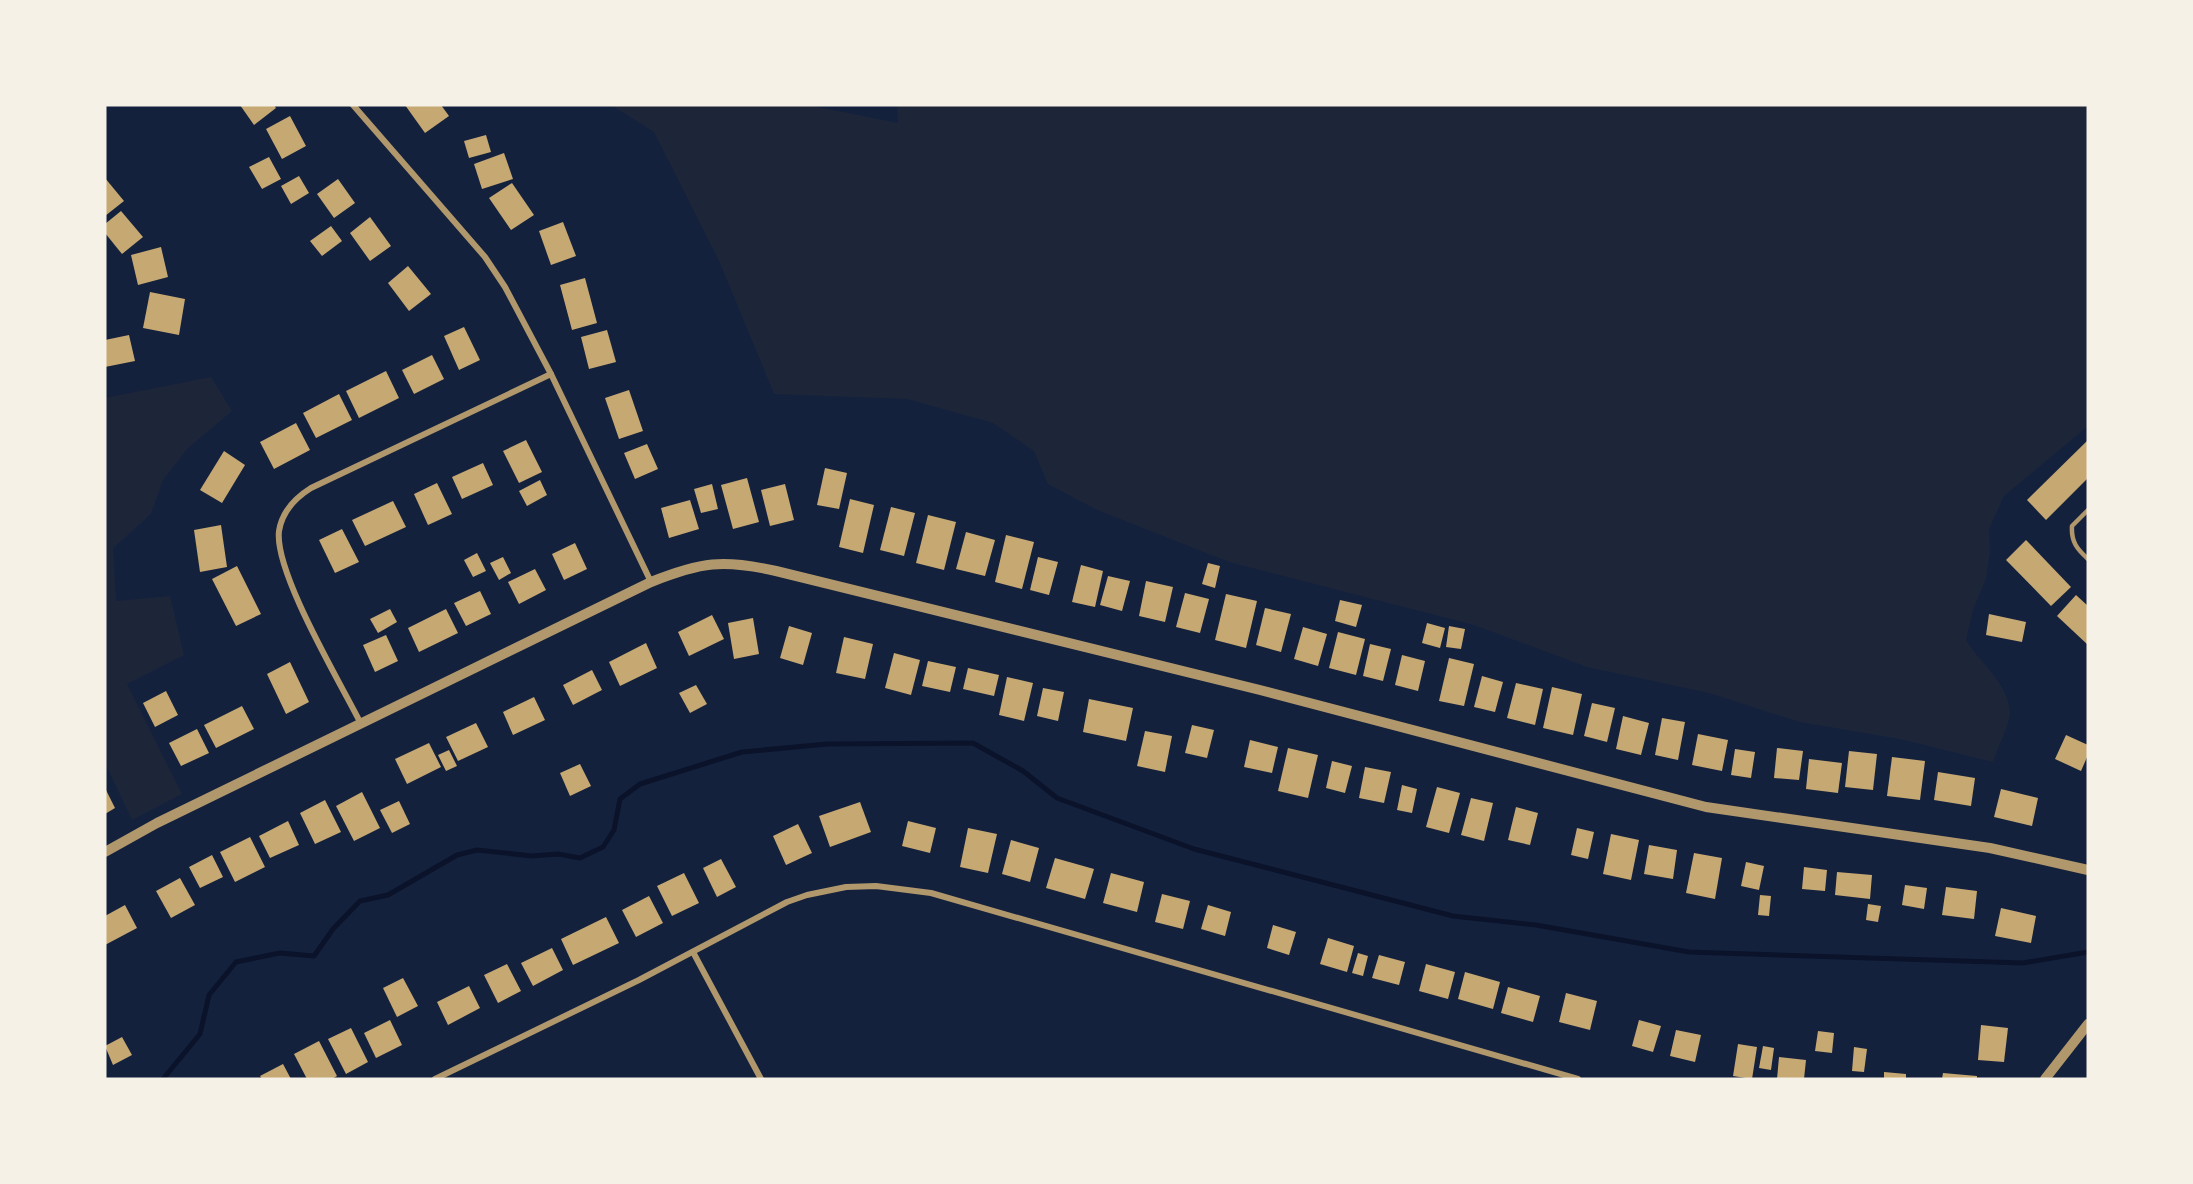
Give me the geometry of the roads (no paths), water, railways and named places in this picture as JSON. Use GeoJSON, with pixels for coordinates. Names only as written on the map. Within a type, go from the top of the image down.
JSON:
{"type":"FeatureCollection","features":[{"type":"Feature","properties":{"kind":"street"},"geometry":{"type":"LineString","coordinates":[[353,105],[485,257],[505,287],[551,374],[651,582]]}},
{"type":"Feature","properties":{"kind":"street"},"geometry":{"type":"LineString","coordinates":[[361,724],[282,564],[279,532],[285,515],[292,503],[311,488],[551,374]]}},
{"type":"Feature","properties":{"kind":"street"},"geometry":{"type":"LineString","coordinates":[[105,852],[158,823],[651,582],[679,571],[712,563],[746,564],[1260,690],[1706,807],[1981,846],[2088,870]]}},
{"type":"Feature","properties":{"kind":"street"},"geometry":{"type":"LineString","coordinates":[[435,1079],[693,952],[787,902],[807,895],[846,887],[902,888],[931,893],[1578,1079]]}},
{"type":"Feature","properties":{"kind":"street"},"geometry":{"type":"LineString","coordinates":[[693,952],[761,1079]]}},
{"type":"Feature","properties":{"kind":"street"},"geometry":{"type":"LineString","coordinates":[[2045,1079],[2088,1024]]}},
{"type":"Feature","properties":{"kind":"lane"},"geometry":{"type":"LineString","coordinates":[[2088,510],[2072,526],[2071,537],[2077,548],[2088,559]]}},
{"type":"Feature","properties":{"kind":"waterway"},"geometry":{"type":"LineString","coordinates":[[163,1079],[200,1034],[209,995],[236,962],[280,953],[314,956],[333,929],[360,901],[388,895],[457,855],[477,850],[532,856],[558,854],[580,858],[603,847],[614,830],[620,799],[640,784],[742,752],[827,744],[973,743],[1023,771],[1057,798],[1194,849],[1453,916],[1536,925],[1689,952],[2023,963],[2088,952]]}}]}
